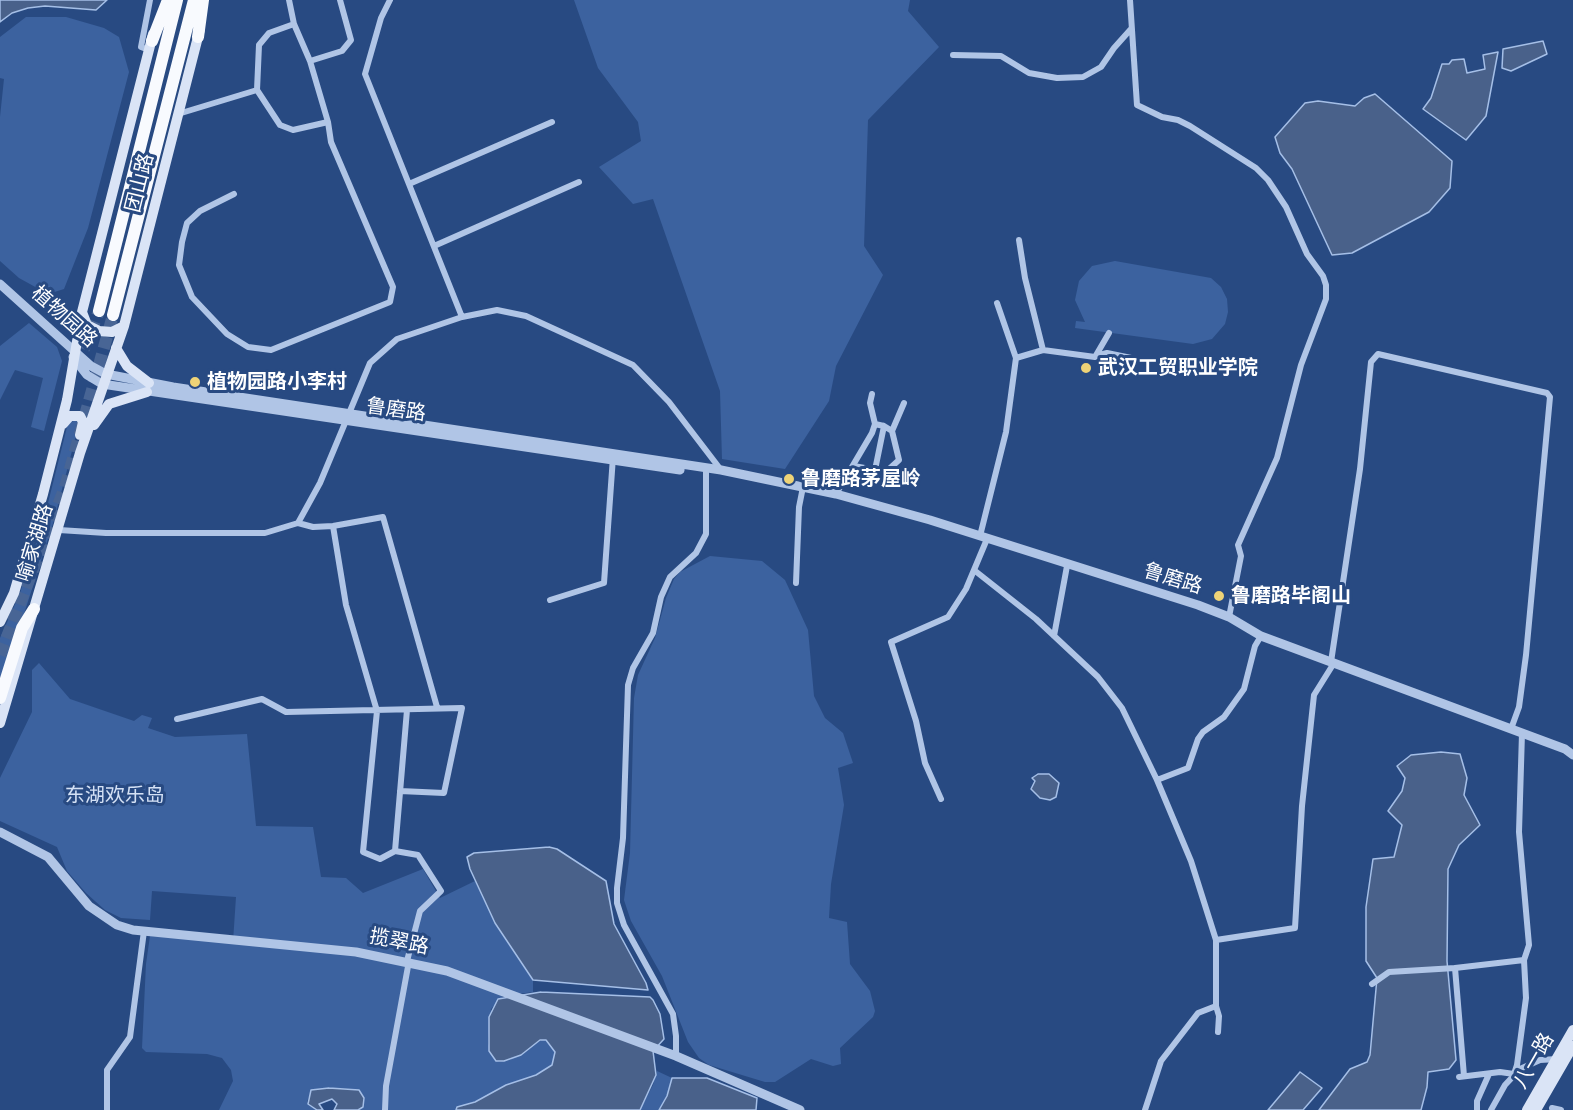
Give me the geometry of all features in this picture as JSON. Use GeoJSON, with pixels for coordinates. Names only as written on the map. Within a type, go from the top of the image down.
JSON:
{"type":"FeatureCollection","features":[{"type":"Feature","properties":{"kind":"highway"},"geometry":{"type":"LineString","coordinates":[[150,45],[168,0]]}},
{"type":"Feature","properties":{"kind":"highway","name":"团山路"},"geometry":{"type":"LineString","coordinates":[[99,311],[177,0]]}},
{"type":"Feature","properties":{"kind":"highway","name":"团山路"},"geometry":{"type":"LineString","coordinates":[[113,315],[194,0]]}},
{"type":"Feature","properties":{"kind":"highway"},"geometry":{"type":"LineString","coordinates":[[198,37],[203,0]]}},
{"type":"Feature","properties":{"kind":"highway"},"geometry":{"type":"LineString","coordinates":[[0,698],[22,628],[34,609]]}},
{"type":"Feature","properties":{"kind":"main road","name":"团山路"},"geometry":{"type":"LineString","coordinates":[[75,355],[82,312],[162,0]]}},
{"type":"Feature","properties":{"kind":"main road","name":"团山路"},"geometry":{"type":"LineString","coordinates":[[104,379],[124,326],[208,0]]}},
{"type":"Feature","properties":{"kind":"main road"},"geometry":{"type":"LineString","coordinates":[[82,312],[87,325],[99,331],[112,332],[124,326]]}},
{"type":"Feature","properties":{"kind":"main road"},"geometry":{"type":"LineString","coordinates":[[60,430],[70,416],[81,417],[77,446],[80,453],[86,449],[92,428],[103,409],[148,387],[128,366],[116,348]]}},
{"type":"Feature","properties":{"kind":"main road","name":"喻家湖路"},"geometry":{"type":"LineString","coordinates":[[0,622],[14,592],[60,430],[75,355]]}},
{"type":"Feature","properties":{"kind":"main road","name":"喻家湖路"},"geometry":{"type":"LineString","coordinates":[[0,723],[104,379]]}},
{"type":"Feature","properties":{"kind":"main road","name":"八一路"},"geometry":{"type":"LineString","coordinates":[[1527,1110],[1573,1030]]}},
{"type":"Feature","properties":{"kind":"main road","name":"八一路"},"geometry":{"type":"LineString","coordinates":[[1536,1110],[1573,1046]]}},
{"type":"Feature","properties":{"kind":"street"},"geometry":{"type":"LineString","coordinates":[[150,0],[141,47],[150,45]]}},
{"type":"Feature","properties":{"kind":"street"},"geometry":{"type":"LineString","coordinates":[[234,194],[200,211],[187,224],[179,265],[192,297],[226,334],[248,347],[271,350],[390,302],[393,287],[331,142],[328,122],[310,61],[294,24],[289,0]]}},
{"type":"Feature","properties":{"kind":"street"},"geometry":{"type":"LineString","coordinates":[[310,61],[342,51],[351,40],[340,0]]}},
{"type":"Feature","properties":{"kind":"street"},"geometry":{"type":"LineString","coordinates":[[390,0],[381,18],[364,74],[462,316]]}},
{"type":"Feature","properties":{"kind":"street"},"geometry":{"type":"LineString","coordinates":[[1130,0],[1137,105],[1162,117],[1178,120],[1190,126],[1256,168],[1268,180],[1287,207],[1307,254],[1323,276],[1326,285],[1326,299],[1300,365],[1277,458],[1238,545],[1242,556],[1229,617]]}},
{"type":"Feature","properties":{"kind":"street"},"geometry":{"type":"LineString","coordinates":[[294,24],[269,33],[259,45],[257,90],[280,125],[293,130],[328,122]]}},
{"type":"Feature","properties":{"kind":"street"},"geometry":{"type":"LineString","coordinates":[[953,55],[1001,56],[1029,73],[1057,78],[1083,77],[1101,67],[1131,28]]}},
{"type":"Feature","properties":{"kind":"street"},"geometry":{"type":"LineString","coordinates":[[177,114],[257,90]]}},
{"type":"Feature","properties":{"kind":"street"},"geometry":{"type":"LineString","coordinates":[[409,184],[552,122]]}},
{"type":"Feature","properties":{"kind":"street"},"geometry":{"type":"LineString","coordinates":[[434,246],[579,182]]}},
{"type":"Feature","properties":{"kind":"street"},"geometry":{"type":"LineString","coordinates":[[1019,240],[1025,278],[1043,350]]}},
{"type":"Feature","properties":{"kind":"street","name":"植物园路"},"geometry":{"type":"LineString","coordinates":[[0,284],[61,338],[75,355],[104,379]]}},
{"type":"Feature","properties":{"kind":"street"},"geometry":{"type":"LineString","coordinates":[[941,800],[925,763],[916,721],[891,642],[945,619],[957,606],[974,570],[1006,432],[1016,358],[997,303]]}},
{"type":"Feature","properties":{"kind":"street"},"geometry":{"type":"LineString","coordinates":[[298,523],[320,483],[350,417],[370,363],[384,348],[397,339],[462,316],[507,310],[570,335],[633,365],[669,402],[722,470]]}},
{"type":"Feature","properties":{"kind":"street"},"geometry":{"type":"LineString","coordinates":[[1095,357],[1109,333]]}},
{"type":"Feature","properties":{"kind":"street"},"geometry":{"type":"LineString","coordinates":[[1016,358],[1043,350],[1095,357],[1107,353],[1136,359]]}},
{"type":"Feature","properties":{"kind":"street"},"geometry":{"type":"LineString","coordinates":[[1216,940],[1295,928],[1302,806],[1314,694],[1333,662],[1360,469],[1371,362],[1378,354],[1547,393],[1550,397],[1526,656],[1519,707],[1511,729]]}},
{"type":"Feature","properties":{"kind":"street","name":"鲁磨路"},"geometry":{"type":"LineString","coordinates":[[104,379],[748,476],[836,494],[983,538],[1229,617],[1261,636],[1565,749],[1573,755]]}},
{"type":"Feature","properties":{"kind":"street"},"geometry":{"type":"LineString","coordinates":[[836,494],[840,483],[854,466],[875,424],[870,404],[872,394]]}},
{"type":"Feature","properties":{"kind":"street"},"geometry":{"type":"LineString","coordinates":[[854,466],[888,470],[899,460],[892,431],[904,403]]}},
{"type":"Feature","properties":{"kind":"street"},"geometry":{"type":"LineString","coordinates":[[875,424],[892,431]]}},
{"type":"Feature","properties":{"kind":"street"},"geometry":{"type":"LineString","coordinates":[[875,470],[884,426]]}},
{"type":"Feature","properties":{"kind":"street"},"geometry":{"type":"LineString","coordinates":[[550,600],[604,583],[613,456]]}},
{"type":"Feature","properties":{"kind":"street"},"geometry":{"type":"LineString","coordinates":[[676,1056],[673,1014],[624,925],[618,909],[616,888],[623,838],[627,694],[631,675],[653,633],[661,597],[670,577],[696,553],[706,534],[706,470]]}},
{"type":"Feature","properties":{"kind":"street","name":"鲁磨路"},"geometry":{"type":"LineString","coordinates":[[706,470],[722,470],[748,476]]}},
{"type":"Feature","properties":{"kind":"street"},"geometry":{"type":"LineString","coordinates":[[796,583],[799,507],[803,486]]}},
{"type":"Feature","properties":{"kind":"street"},"geometry":{"type":"LineString","coordinates":[[59,530],[106,533],[265,532],[298,523],[313,527],[333,526],[382,517],[437,707]]}},
{"type":"Feature","properties":{"kind":"street"},"geometry":{"type":"LineString","coordinates":[[333,526],[346,605],[377,711],[363,852],[380,860],[395,851],[418,855],[441,891],[420,911],[408,961],[386,1086],[385,1110]]}},
{"type":"Feature","properties":{"kind":"street"},"geometry":{"type":"LineString","coordinates":[[1054,636],[1067,566]]}},
{"type":"Feature","properties":{"kind":"street"},"geometry":{"type":"LineString","coordinates":[[974,570],[1054,636],[1098,677],[1122,708],[1157,780],[1191,861],[1216,940],[1218,1032]]}},
{"type":"Feature","properties":{"kind":"street"},"geometry":{"type":"LineString","coordinates":[[1157,780],[1188,768],[1203,732],[1224,717],[1244,688],[1255,646],[1261,636]]}},
{"type":"Feature","properties":{"kind":"street"},"geometry":{"type":"LineString","coordinates":[[177,718],[262,699],[283,712],[462,708],[444,793],[400,791]]}},
{"type":"Feature","properties":{"kind":"street"},"geometry":{"type":"LineString","coordinates":[[395,851],[406,710]]}},
{"type":"Feature","properties":{"kind":"street"},"geometry":{"type":"LineString","coordinates":[[1491,1110],[1514,1074],[1526,998],[1524,960],[1529,945],[1519,832],[1522,733]]}},
{"type":"Feature","properties":{"kind":"street","name":"揽翠路"},"geometry":{"type":"LineString","coordinates":[[0,832],[48,857],[89,906],[105,919],[126,929],[356,952],[408,961],[447,971],[676,1056],[800,1110]]}},
{"type":"Feature","properties":{"kind":"street"},"geometry":{"type":"LineString","coordinates":[[107,1110],[107,1070],[130,1037],[144,931]]}},
{"type":"Feature","properties":{"kind":"street"},"geometry":{"type":"LineString","coordinates":[[1372,984],[1389,972],[1455,968],[1524,960]]}},
{"type":"Feature","properties":{"kind":"street"},"geometry":{"type":"LineString","coordinates":[[1455,968],[1461,1076],[1500,1072],[1514,1074],[1530,1064],[1557,1059]]}},
{"type":"Feature","properties":{"kind":"street"},"geometry":{"type":"LineString","coordinates":[[1144,1110],[1161,1061],[1197,1014],[1216,1006]]}},
{"type":"Feature","properties":{"kind":"street"},"geometry":{"type":"LineString","coordinates":[[1477,1110],[1477,1101],[1489,1074]]}},
{"type":"Feature","properties":{"kind":"street"},"geometry":{"type":"LineString","coordinates":[[1552,1108],[1561,1110]]}},
{"type":"Feature","properties":{"kind":"green space"},"geometry":{"type":"Polygon","coordinates":[[[574,0],[910,0],[908,11],[939,47],[868,120],[864,246],[883,275],[836,366],[829,401],[785,469],[722,459],[720,391],[653,199],[633,204],[599,167],[641,141],[638,122],[598,68],[574,0]]]}},
{"type":"Feature","properties":{"kind":"green space"},"geometry":{"type":"Polygon","coordinates":[[[26,17],[66,17],[104,28],[119,37],[129,72],[88,228],[64,289],[48,294],[19,278],[0,261],[0,117],[4,79],[0,78],[0,37],[26,17]]]}},
{"type":"Feature","properties":{"kind":"green space"},"geometry":{"type":"Polygon","coordinates":[[[1115,261],[1211,278],[1221,287],[1227,299],[1228,312],[1225,324],[1212,339],[1193,344],[1075,328],[1076,321],[1085,322],[1075,300],[1079,281],[1092,266],[1115,261]]]}},
{"type":"Feature","properties":{"kind":"green space"},"geometry":{"type":"Polygon","coordinates":[[[29,323],[57,347],[62,361],[44,431],[31,427],[43,378],[15,370],[0,400],[0,346],[29,323]]]}},
{"type":"Feature","properties":{"kind":"green space"},"geometry":{"type":"Polygon","coordinates":[[[76,420],[79,424],[54,520],[0,689],[0,638],[20,593],[44,519],[68,423],[76,420]]]}},
{"type":"Feature","properties":{"kind":"green space"},"geometry":{"type":"Polygon","coordinates":[[[710,556],[762,561],[785,580],[808,630],[814,696],[825,718],[843,733],[853,763],[838,768],[844,805],[831,884],[829,918],[847,922],[850,964],[870,991],[875,1011],[873,1017],[840,1048],[841,1064],[833,1066],[811,1059],[775,1082],[765,1082],[709,1065],[699,1058],[688,1042],[662,976],[631,921],[624,900],[630,853],[634,698],[638,675],[655,638],[674,579],[680,572],[710,556]]]}},
{"type":"Feature","properties":{"kind":"green space","name":"东湖欢乐岛"},"geometry":{"type":"Polygon","coordinates":[[[39,663],[70,699],[134,721],[142,715],[152,718],[148,728],[175,737],[247,734],[256,826],[313,827],[321,877],[346,878],[363,893],[423,869],[440,898],[475,881],[495,923],[533,980],[533,992],[503,996],[491,1009],[488,1043],[493,1058],[499,1062],[510,1060],[543,1039],[550,1043],[555,1052],[552,1065],[536,1075],[506,1085],[475,1102],[457,1107],[456,1110],[358,1110],[363,1107],[363,1095],[355,1089],[329,1088],[311,1091],[307,1102],[317,1110],[219,1110],[233,1081],[231,1070],[222,1058],[207,1054],[146,1052],[142,1048],[146,964],[150,936],[233,942],[236,897],[152,891],[150,920],[121,918],[105,910],[86,893],[67,871],[57,847],[0,821],[0,778],[32,712],[32,670],[39,663]]]}},
{"type":"Feature","properties":{"kind":"green space"},"geometry":{"type":"Polygon","coordinates":[[[657,1071],[672,1078],[667,1096],[659,1110],[640,1110],[653,1085],[657,1071]]]}},
{"type":"Feature","properties":{"kind":"shaded area"},"geometry":{"type":"Polygon","coordinates":[[[0,0],[107,0],[96,10],[45,6],[28,8],[12,13],[0,22],[0,0]]]}},
{"type":"Feature","properties":{"kind":"shaded area"},"geometry":{"type":"Polygon","coordinates":[[[1543,41],[1547,54],[1511,71],[1502,68],[1503,49],[1543,41]]]}},
{"type":"Feature","properties":{"kind":"shaded area"},"geometry":{"type":"Polygon","coordinates":[[[1498,52],[1486,116],[1466,140],[1423,109],[1431,98],[1442,64],[1464,59],[1467,73],[1485,69],[1483,55],[1498,52]]]}},
{"type":"Feature","properties":{"kind":"shaded area"},"geometry":{"type":"Polygon","coordinates":[[[1375,94],[1452,161],[1450,188],[1429,212],[1352,253],[1332,255],[1292,169],[1280,153],[1275,137],[1305,103],[1318,101],[1355,106],[1364,98],[1375,94]]]}},
{"type":"Feature","properties":{"kind":"shaded area"},"geometry":{"type":"Polygon","coordinates":[[[1441,752],[1460,754],[1467,778],[1464,795],[1480,825],[1459,845],[1448,869],[1447,961],[1456,1060],[1449,1069],[1428,1072],[1421,1110],[1319,1110],[1350,1069],[1367,1062],[1370,1055],[1377,978],[1366,961],[1366,907],[1373,859],[1394,857],[1402,825],[1388,811],[1402,791],[1405,778],[1397,766],[1411,755],[1441,752]]]}},
{"type":"Feature","properties":{"kind":"shaded area"},"geometry":{"type":"Polygon","coordinates":[[[1038,774],[1049,774],[1059,783],[1056,797],[1050,800],[1040,798],[1031,789],[1035,781],[1032,778],[1038,774]]]}},
{"type":"Feature","properties":{"kind":"shaded area"},"geometry":{"type":"Polygon","coordinates":[[[549,847],[557,849],[606,881],[614,924],[648,990],[533,980],[495,923],[470,869],[467,857],[474,853],[549,847]]]}},
{"type":"Feature","properties":{"kind":"shaded area"},"geometry":{"type":"Polygon","coordinates":[[[541,992],[650,997],[653,1000],[660,1014],[664,1039],[653,1051],[656,1075],[640,1110],[456,1110],[457,1107],[475,1102],[506,1085],[536,1075],[552,1065],[555,1052],[546,1040],[540,1040],[521,1055],[504,1061],[496,1061],[489,1051],[489,1017],[498,999],[541,992]]]}},
{"type":"Feature","properties":{"kind":"shaded area"},"geometry":{"type":"Polygon","coordinates":[[[1300,1072],[1322,1088],[1303,1110],[1268,1110],[1300,1072]]]}},
{"type":"Feature","properties":{"kind":"shaded area"},"geometry":{"type":"Polygon","coordinates":[[[672,1078],[707,1078],[757,1098],[756,1110],[659,1110],[667,1096],[672,1078]]]}},
{"type":"Feature","properties":{"kind":"shaded area"},"geometry":{"type":"Polygon","coordinates":[[[329,1088],[359,1090],[364,1098],[363,1107],[358,1110],[334,1110],[337,1104],[332,1099],[319,1104],[323,1110],[317,1110],[308,1104],[311,1090],[329,1088]]]}},
{"type":"Feature","properties":{"kind":"tunnel"},"geometry":{"type":"LineString","coordinates":[[77,366],[99,311]]}},
{"type":"Feature","properties":{"kind":"tunnel"},"geometry":{"type":"LineString","coordinates":[[0,655],[65,487],[113,315]]}},
{"type":"Feature","properties":{"kind":"place","name":"武汉工贸职业学院"},"geometry":{"type":"Point","coordinates":[1086,368]}},
{"type":"Feature","properties":{"kind":"place","name":"植物园路小李村"},"geometry":{"type":"Point","coordinates":[195,382]}},
{"type":"Feature","properties":{"kind":"place","name":"鲁磨路茅屋岭"},"geometry":{"type":"Point","coordinates":[789,479]}},
{"type":"Feature","properties":{"kind":"place","name":"鲁磨路毕阁山"},"geometry":{"type":"Point","coordinates":[1219,596]}}]}
